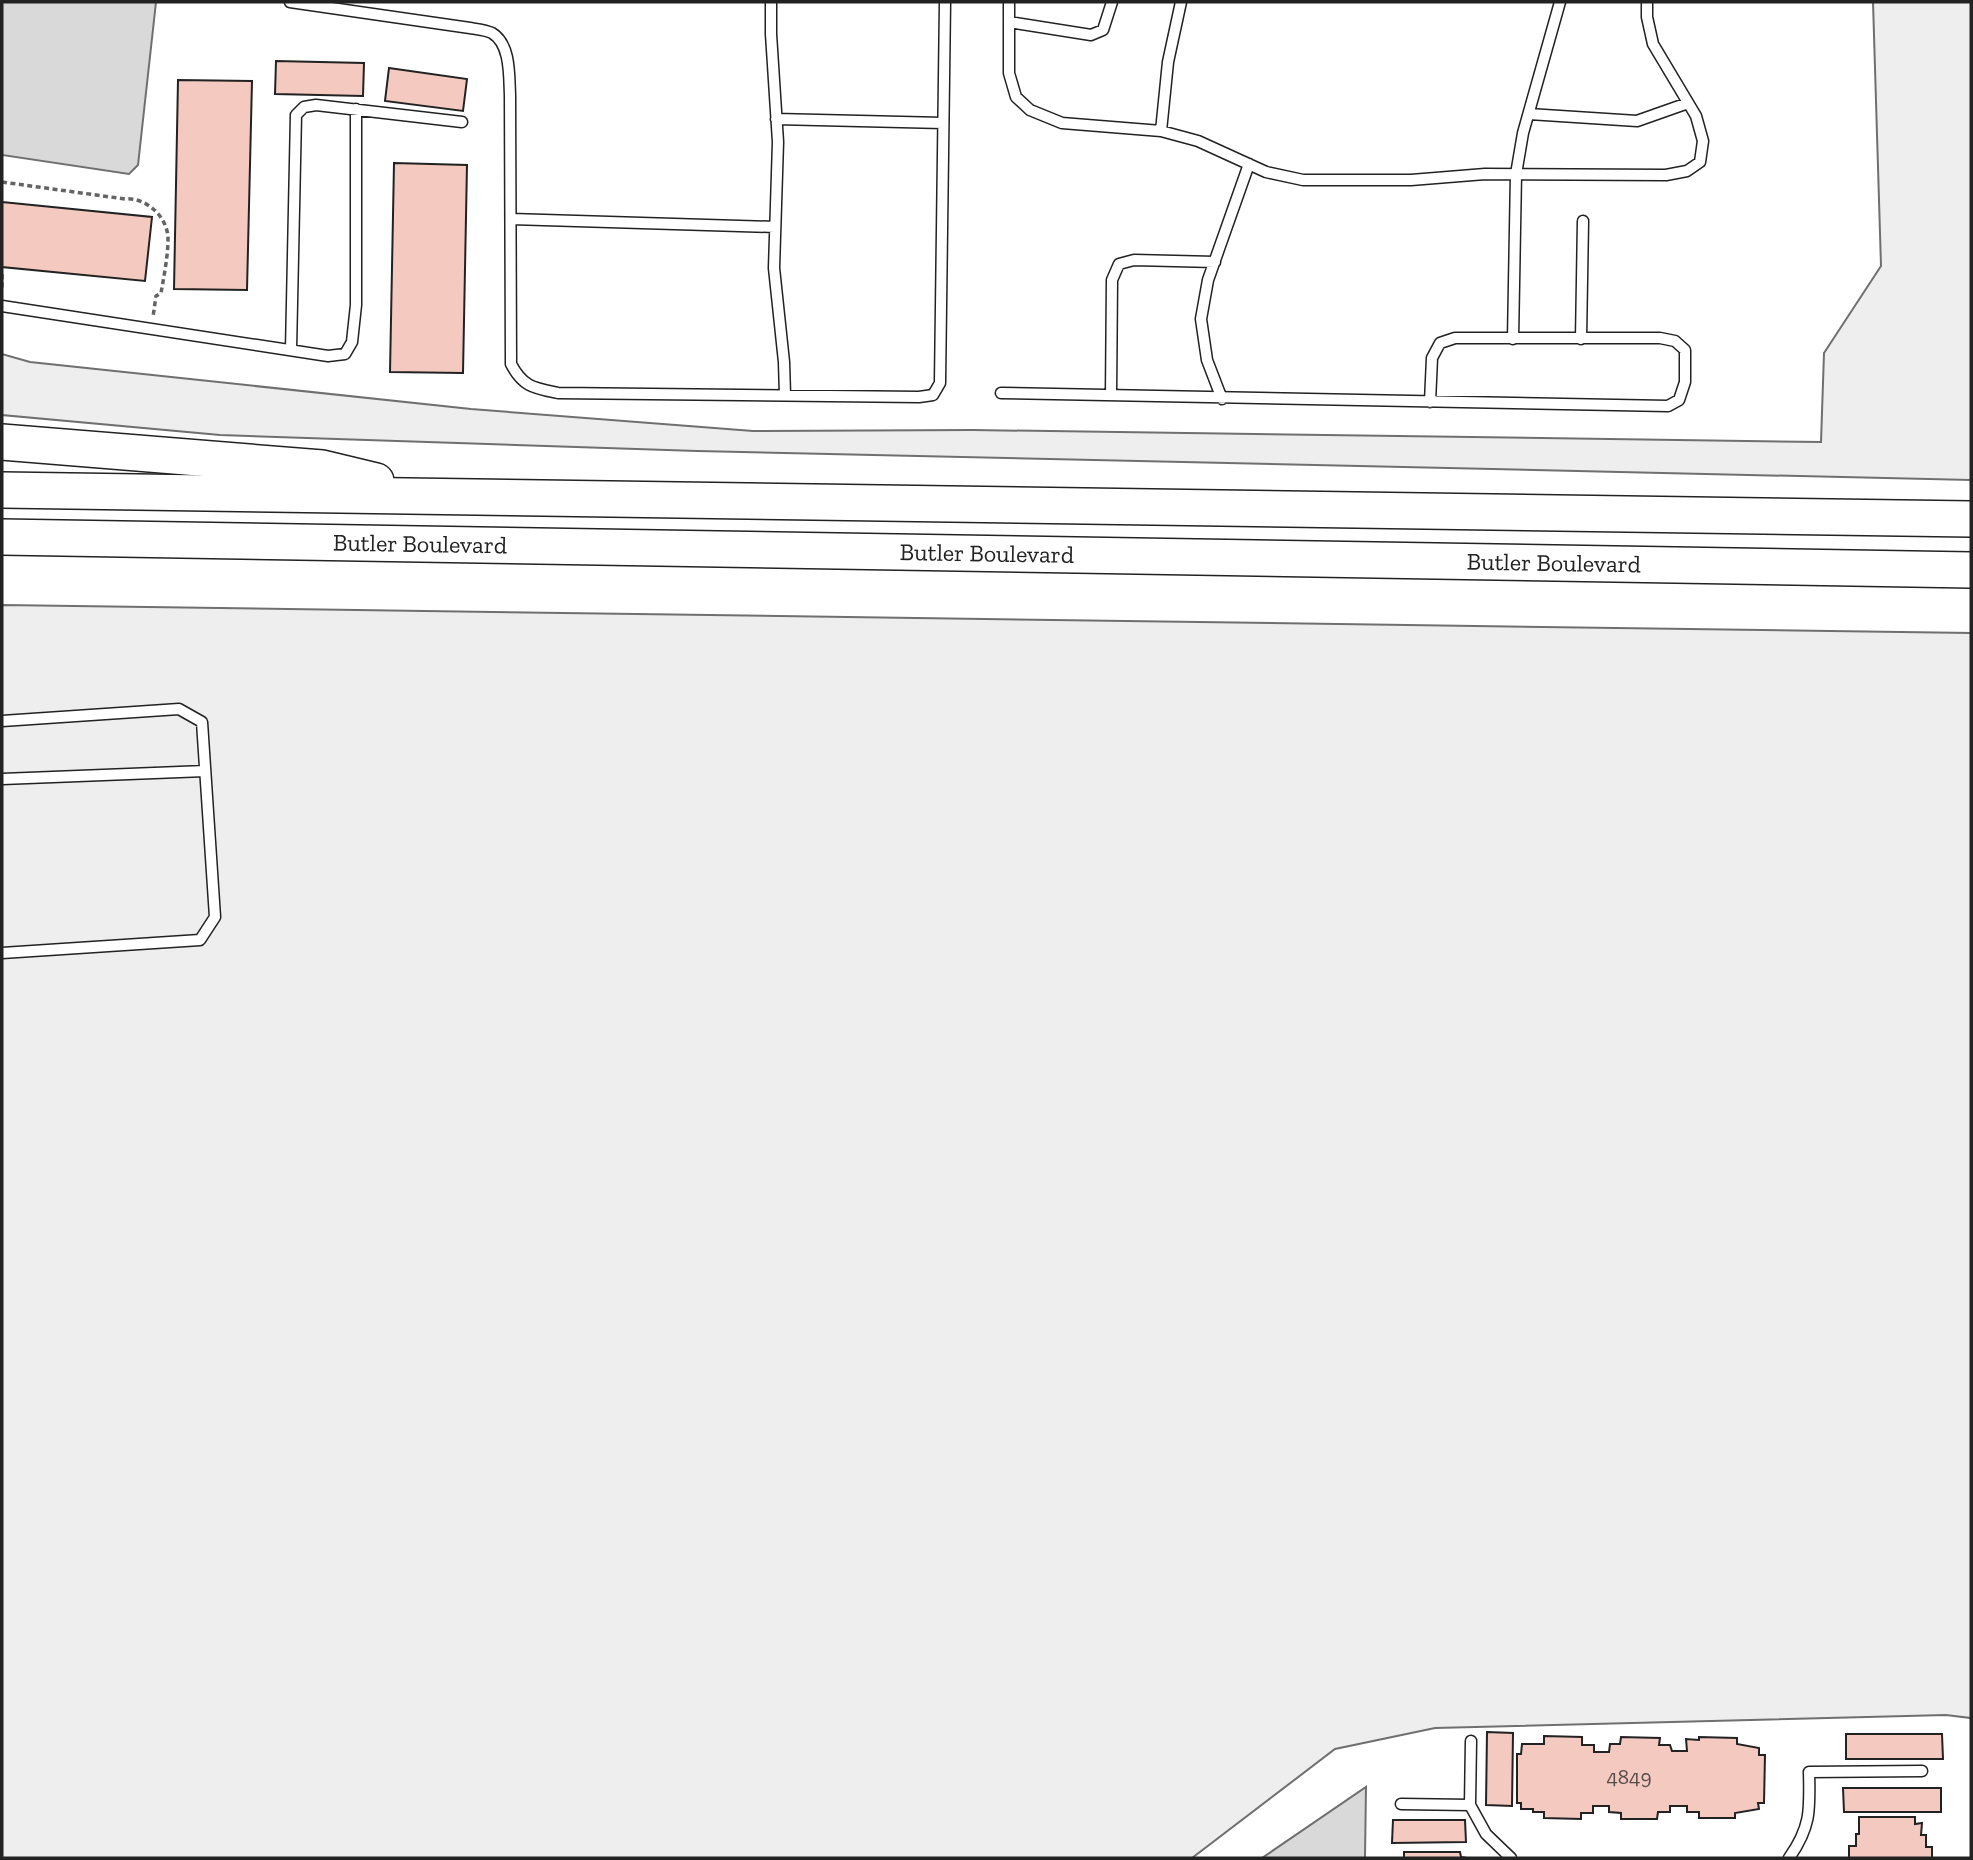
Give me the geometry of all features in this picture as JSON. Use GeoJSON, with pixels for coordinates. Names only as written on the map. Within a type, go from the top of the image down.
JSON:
{"type":"FeatureCollection","features":[{"type":"Feature","properties":{"kind":"highway"},"geometry":{"type":"LineString","coordinates":[[2,442],[322,468],[440,497]]}},
{"type":"Feature","properties":{"kind":"highway","name":"Butler Boulevard"},"geometry":{"type":"LineString","coordinates":[[2,490],[1971,519]]}},
{"type":"Feature","properties":{"kind":"highway","name":"Butler Boulevard"},"geometry":{"type":"LineString","coordinates":[[2,537],[1971,570]]}},
{"type":"Feature","properties":{"kind":"highway"},"geometry":{"type":"LineString","coordinates":[[2,552],[163,540]]}},
{"type":"Feature","properties":{"kind":"lane"},"geometry":{"type":"LineString","coordinates":[[290,2],[470,28],[492,33],[502,44],[509,67],[511,364],[518,378],[533,388],[558,393],[919,397],[933,395],[940,383],[945,2]]}},
{"type":"Feature","properties":{"kind":"lane"},"geometry":{"type":"LineString","coordinates":[[771,2],[778,142],[774,268],[785,395]]}},
{"type":"Feature","properties":{"kind":"lane"},"geometry":{"type":"LineString","coordinates":[[1009,2],[1009,73],[1016,97],[1030,110],[1062,123],[1161,131],[1198,141],[1266,172],[1303,180],[1411,180],[1516,174],[1666,176],[1687,171],[1700,162],[1703,141],[1696,116],[1653,44],[1647,18],[1647,2]]}},
{"type":"Feature","properties":{"kind":"lane"},"geometry":{"type":"LineString","coordinates":[[1009,22],[1091,35],[1103,30],[1112,2]]}},
{"type":"Feature","properties":{"kind":"lane"},"geometry":{"type":"LineString","coordinates":[[1161,131],[1168,62],[1181,2]]}},
{"type":"Feature","properties":{"kind":"lane"},"geometry":{"type":"LineString","coordinates":[[1513,339],[1516,174],[1529,114],[1560,2]]}},
{"type":"Feature","properties":{"kind":"lane"},"geometry":{"type":"LineString","coordinates":[[1529,114],[1637,121],[1688,103]]}},
{"type":"Feature","properties":{"kind":"lane"},"geometry":{"type":"LineString","coordinates":[[291,350],[296,115],[304,107],[316,105],[462,122]]}},
{"type":"Feature","properties":{"kind":"lane"},"geometry":{"type":"LineString","coordinates":[[2,306],[328,356],[345,354],[352,342],[356,305],[356,109]]}},
{"type":"Feature","properties":{"kind":"lane"},"geometry":{"type":"LineString","coordinates":[[776,119],[943,123]]}},
{"type":"Feature","properties":{"kind":"lane"},"geometry":{"type":"LineString","coordinates":[[1222,399],[1207,360],[1201,319],[1208,280],[1250,164]]}},
{"type":"Feature","properties":{"kind":"lane"},"geometry":{"type":"LineString","coordinates":[[510,219],[775,227]]}},
{"type":"Feature","properties":{"kind":"lane"},"geometry":{"type":"LineString","coordinates":[[1581,339],[1583,221]]}},
{"type":"Feature","properties":{"kind":"lane"},"geometry":{"type":"LineString","coordinates":[[1111,395],[1112,280],[1119,264],[1134,260],[1215,262]]}},
{"type":"Feature","properties":{"kind":"lane"},"geometry":{"type":"LineString","coordinates":[[1001,393],[1222,399],[1668,406],[1679,400],[1685,382],[1685,349],[1675,341],[1660,338],[1455,338],[1440,343],[1432,358],[1430,402]]}},
{"type":"Feature","properties":{"kind":"lane"},"geometry":{"type":"LineString","coordinates":[[2,721],[178,709],[202,722],[215,917],[200,940],[2,953]]}},
{"type":"Feature","properties":{"kind":"lane"},"geometry":{"type":"LineString","coordinates":[[2,779],[205,771]]}},
{"type":"Feature","properties":{"kind":"lane"},"geometry":{"type":"LineString","coordinates":[[1471,1741],[1470,1805],[1486,1834],[1511,1858]]}},
{"type":"Feature","properties":{"kind":"lane"},"geometry":{"type":"LineString","coordinates":[[1790,1858],[1804,1838],[1810,1807],[1809,1772],[1922,1771]]}},
{"type":"Feature","properties":{"kind":"lane"},"geometry":{"type":"LineString","coordinates":[[1401,1804],[1470,1805]]}},
{"type":"Feature","properties":{"kind":"path"},"geometry":{"type":"LineString","coordinates":[[2,182],[125,199],[136,198],[152,206],[168,237],[161,293],[156,296],[152,329]]}},
{"type":"Feature","properties":{"kind":"path"},"geometry":{"type":"LineString","coordinates":[[2,274],[2,288]]}},
{"type":"Feature","properties":{"kind":"shaded area"},"geometry":{"type":"Polygon","coordinates":[[[2,2],[156,2],[138,165],[129,174],[2,155],[2,2]]]}},
{"type":"Feature","properties":{"kind":"shaded area"},"geometry":{"type":"Polygon","coordinates":[[[1873,2],[1971,2],[1971,480],[697,451],[220,435],[2,415],[2,354],[30,362],[471,409],[753,431],[973,430],[1821,442],[1824,353],[1881,266],[1873,2]]]}},
{"type":"Feature","properties":{"kind":"shaded area"},"geometry":{"type":"Polygon","coordinates":[[[2,605],[1971,633],[1971,1718],[1946,1715],[1435,1728],[1335,1749],[1192,1858],[2,1858],[2,605]]]}},
{"type":"Feature","properties":{"kind":"shaded area"},"geometry":{"type":"Polygon","coordinates":[[[1366,1787],[1365,1858],[1262,1858],[1366,1787]]]}},
{"type":"Feature","properties":{"kind":"building"},"geometry":{"type":"Polygon","coordinates":[[[276,61],[364,63],[363,96],[275,94],[276,61]]]}},
{"type":"Feature","properties":{"kind":"building"},"geometry":{"type":"Polygon","coordinates":[[[389,68],[467,79],[463,111],[385,101],[389,68]]]}},
{"type":"Feature","properties":{"kind":"building"},"geometry":{"type":"Polygon","coordinates":[[[178,80],[252,81],[247,290],[174,289],[178,80]]]}},
{"type":"Feature","properties":{"kind":"building"},"geometry":{"type":"Polygon","coordinates":[[[394,163],[467,165],[463,373],[390,372],[394,163]]]}},
{"type":"Feature","properties":{"kind":"building"},"geometry":{"type":"Polygon","coordinates":[[[2,202],[152,217],[145,281],[2,267],[2,202]]]}},
{"type":"Feature","properties":{"kind":"building"},"geometry":{"type":"Polygon","coordinates":[[[1487,1732],[1513,1733],[1512,1806],[1486,1805],[1487,1732]]]}},
{"type":"Feature","properties":{"kind":"building"},"geometry":{"type":"Polygon","coordinates":[[[1846,1734],[1942,1734],[1943,1759],[1846,1759],[1846,1734]]]}},
{"type":"Feature","properties":{"kind":"building"},"geometry":{"type":"Polygon","coordinates":[[[1544,1736],[1582,1737],[1582,1745],[1594,1745],[1594,1752],[1609,1752],[1610,1744],[1620,1744],[1621,1737],[1660,1738],[1659,1745],[1670,1745],[1672,1751],[1687,1751],[1686,1739],[1737,1738],[1737,1744],[1759,1748],[1759,1755],[1765,1755],[1764,1803],[1758,1803],[1759,1809],[1735,1813],[1735,1818],[1699,1818],[1699,1812],[1687,1812],[1687,1806],[1670,1806],[1670,1812],[1658,1812],[1657,1819],[1621,1819],[1621,1813],[1609,1812],[1609,1806],[1593,1806],[1593,1813],[1581,1813],[1581,1819],[1544,1818],[1544,1812],[1521,1809],[1521,1803],[1517,1803],[1517,1754],[1521,1754],[1522,1744],[1544,1744],[1544,1736]]]}},
{"type":"Feature","properties":{"kind":"building"},"geometry":{"type":"Polygon","coordinates":[[[1843,1788],[1941,1788],[1941,1812],[1844,1812],[1843,1788]]]}},
{"type":"Feature","properties":{"kind":"building"},"geometry":{"type":"Polygon","coordinates":[[[1859,1817],[1915,1817],[1915,1824],[1922,1823],[1921,1835],[1926,1835],[1926,1847],[1932,1847],[1932,1858],[1849,1858],[1849,1846],[1856,1846],[1856,1834],[1859,1834],[1859,1817]]]}},
{"type":"Feature","properties":{"kind":"building"},"geometry":{"type":"Polygon","coordinates":[[[1393,1820],[1465,1820],[1466,1842],[1392,1843],[1393,1820]]]}},
{"type":"Feature","properties":{"kind":"building"},"geometry":{"type":"Polygon","coordinates":[[[1404,1852],[1460,1852],[1461,1857],[1467,1858],[1404,1858],[1404,1852]]]}}]}
